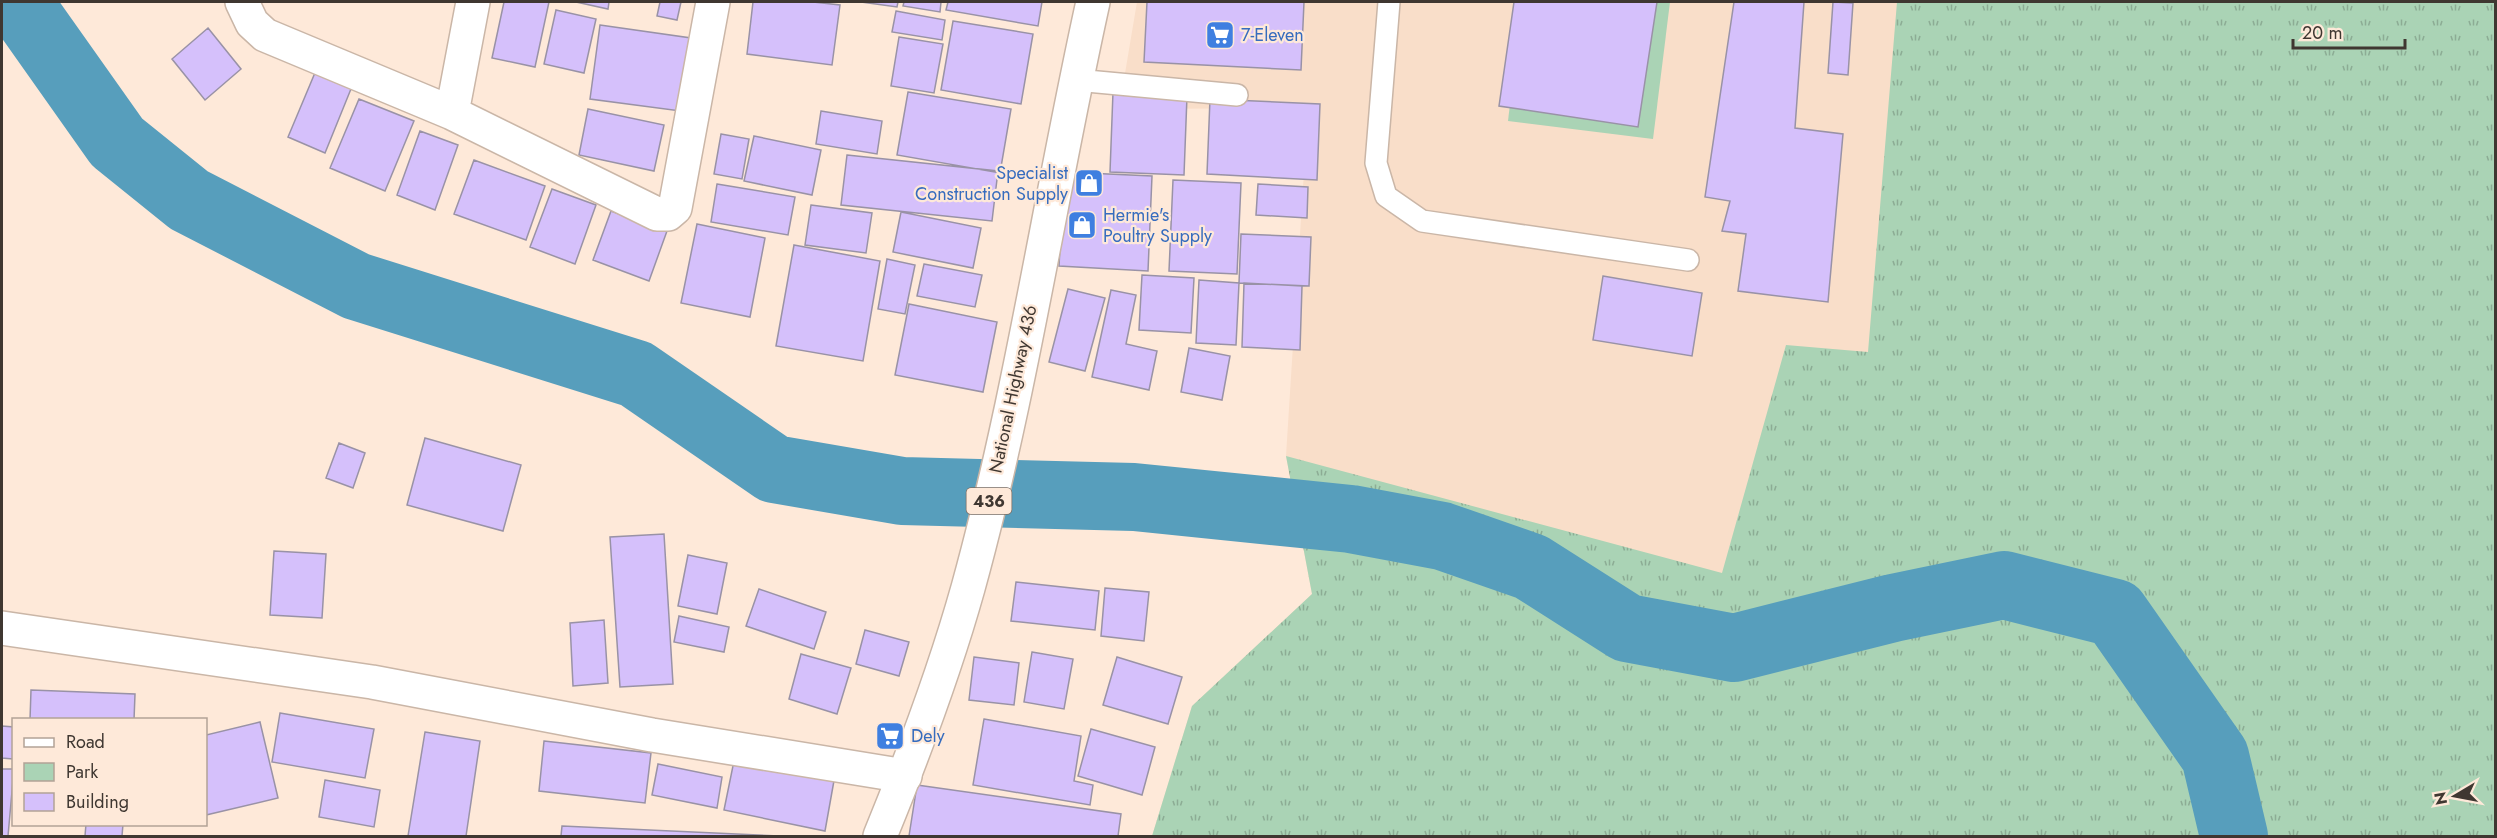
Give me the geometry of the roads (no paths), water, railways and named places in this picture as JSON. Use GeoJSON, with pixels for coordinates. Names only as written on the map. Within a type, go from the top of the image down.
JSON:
{"type":"FeatureCollection","features":[{"type":"Feature","properties":{"kind":"street"},"geometry":{"type":"LineString","coordinates":[[242,2],[252,22],[265,35],[452,113],[657,214],[668,214],[675,208],[713,2]]}},
{"type":"Feature","properties":{"kind":"street"},"geometry":{"type":"LineString","coordinates":[[452,113],[473,2]]}},
{"type":"Feature","properties":{"kind":"street","name":"National Highway 436"},"geometry":{"type":"LineString","coordinates":[[880,837],[905,776],[968,589],[1010,413],[1093,2]]}},
{"type":"Feature","properties":{"kind":"street"},"geometry":{"type":"LineString","coordinates":[[2,628],[372,682],[652,735],[905,776]]}},
{"type":"Feature","properties":{"kind":"lane"},"geometry":{"type":"LineString","coordinates":[[1389,2],[1376,163],[1386,196],[1422,221],[1688,260]]}},
{"type":"Feature","properties":{"kind":"lane"},"geometry":{"type":"LineString","coordinates":[[1076,81],[1237,95]]}},
{"type":"Feature","properties":{"kind":"waterway"},"geometry":{"type":"LineString","coordinates":[[18,2],[117,142],[189,200],[356,286],[636,374],[774,469],[902,491],[1134,497],[1351,519],[1442,536],[1531,567],[1627,628],[1734,648],[1893,608],[2004,585],[2115,613],[2215,756],[2234,836]]}},
{"type":"Feature","properties":{"kind":"place","name":"7-Eleven"},"geometry":{"type":"Point","coordinates":[1220,35]}},
{"type":"Feature","properties":{"kind":"place","name":"Specialist Construction Supply"},"geometry":{"type":"Point","coordinates":[1089,183]}},
{"type":"Feature","properties":{"kind":"place","name":"Hermie's Poultry Supply"},"geometry":{"type":"Point","coordinates":[1082,225]}},
{"type":"Feature","properties":{"kind":"place","name":"Dely"},"geometry":{"type":"Point","coordinates":[890,736]}}]}
